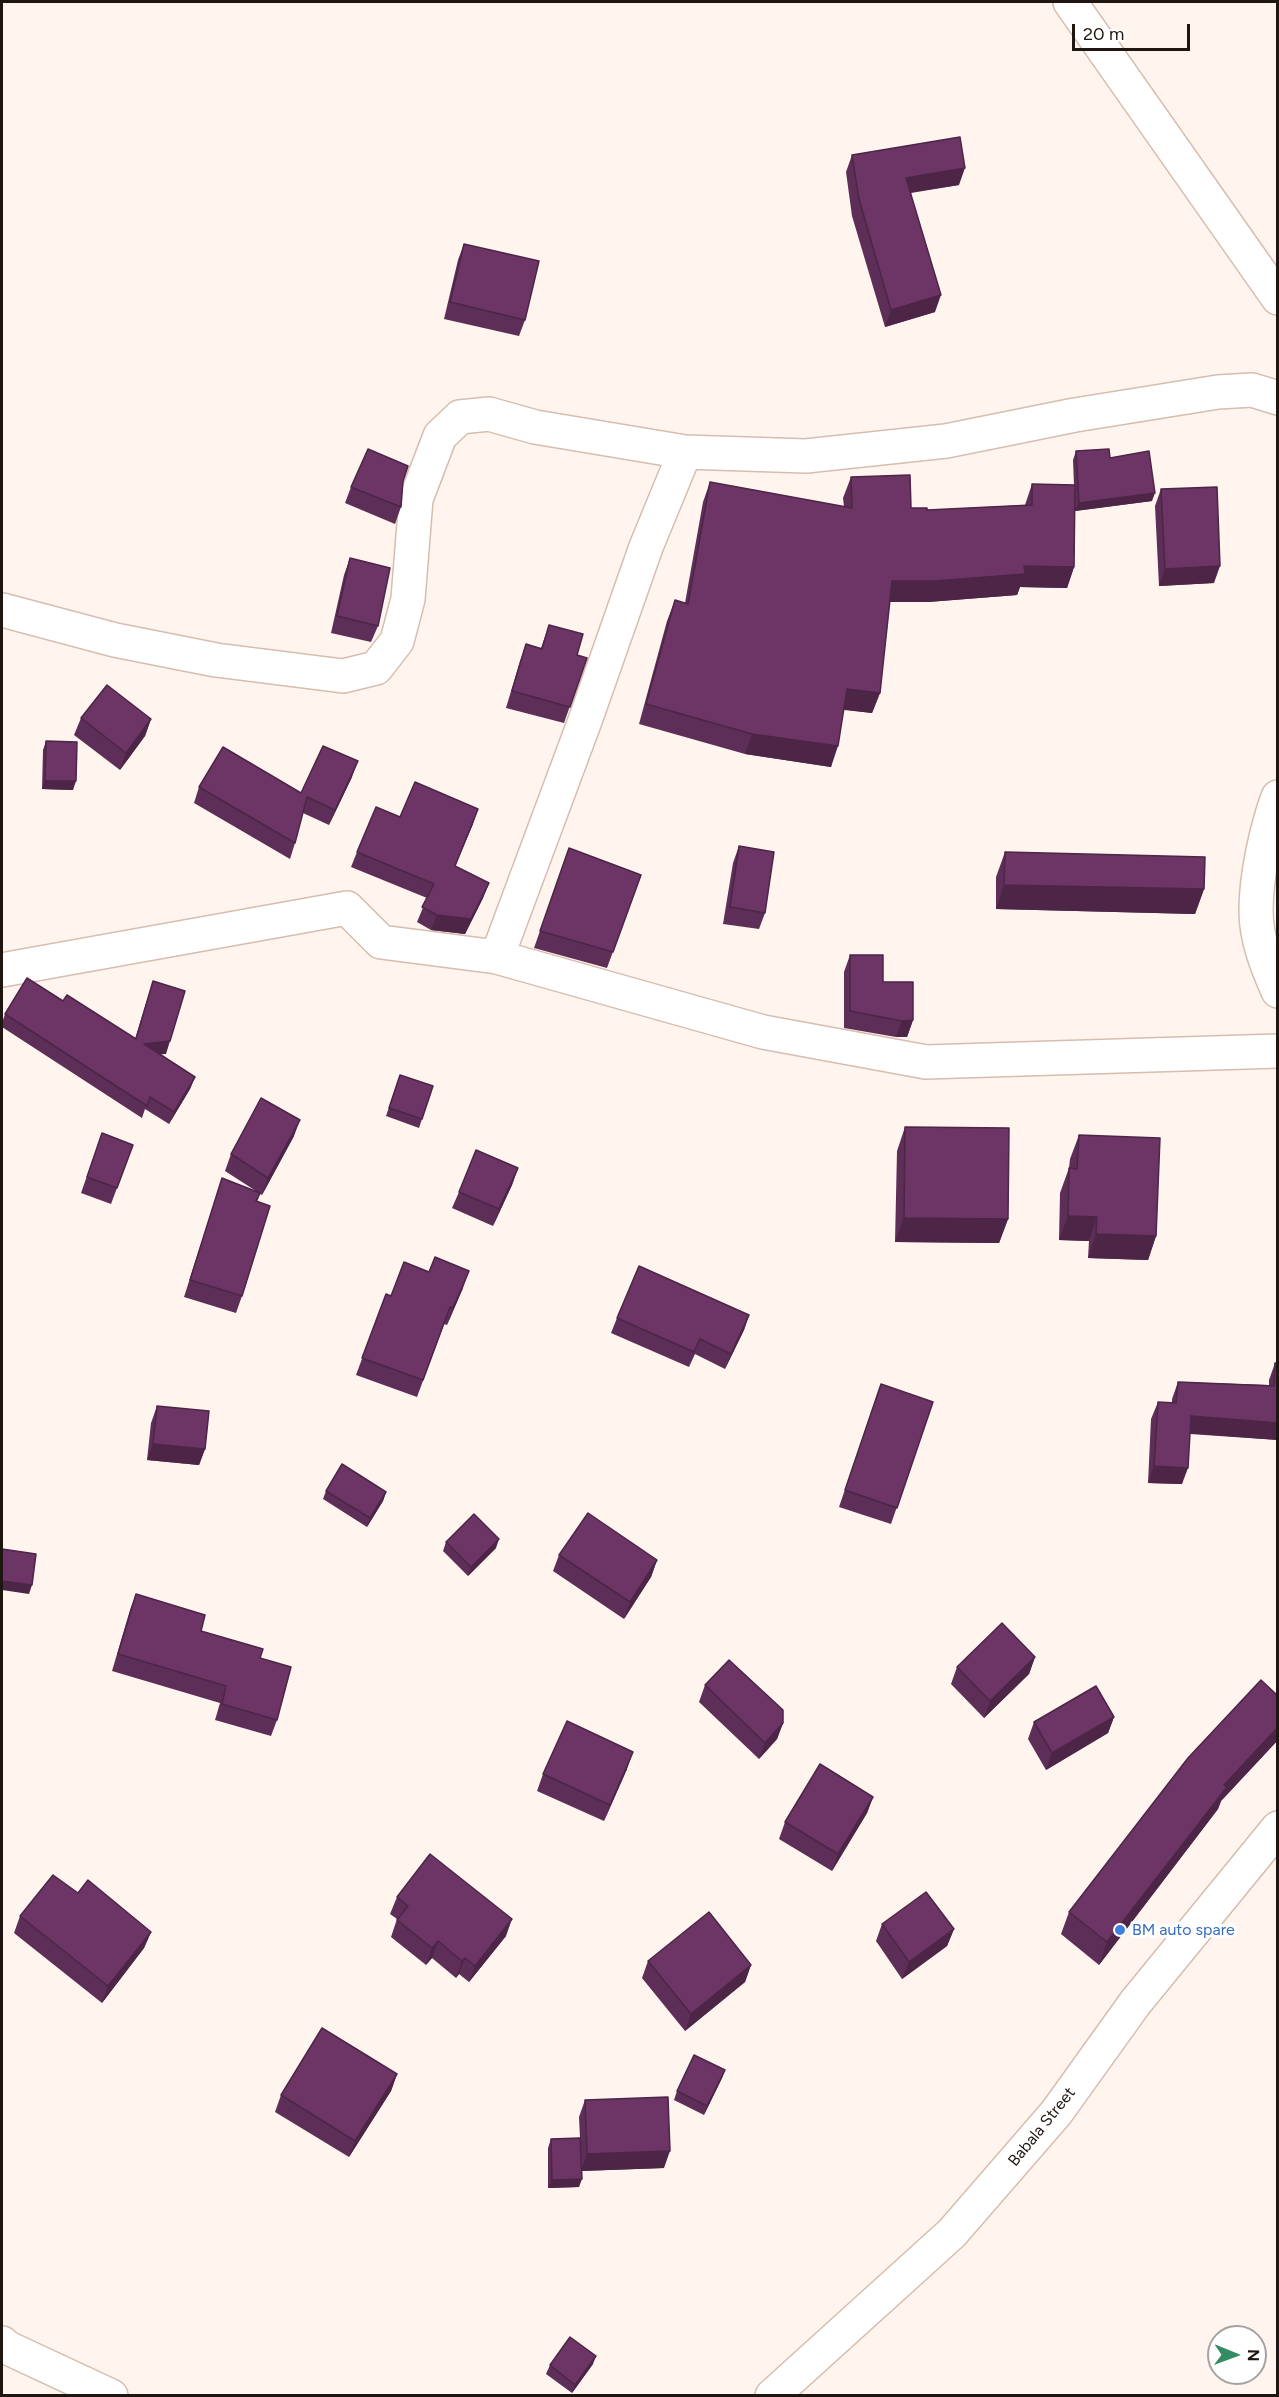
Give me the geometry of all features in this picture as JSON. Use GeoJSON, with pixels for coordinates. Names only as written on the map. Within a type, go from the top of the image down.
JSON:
{"type":"FeatureCollection","features":[{"type":"Feature","properties":{"kind":"street"},"geometry":{"type":"LineString","coordinates":[[1070,2],[1278,298]]}},
{"type":"Feature","properties":{"kind":"street"},"geometry":{"type":"LineString","coordinates":[[2,610],[138,645],[216,660],[344,676],[376,668],[397,641],[408,598],[416,499],[440,436],[460,417],[489,414],[535,427],[685,452],[806,456],[946,441],[1218,392],[1252,390],[1278,398]]}},
{"type":"Feature","properties":{"kind":"street"},"geometry":{"type":"LineString","coordinates":[[497,957],[586,718],[646,547],[685,452]]}},
{"type":"Feature","properties":{"kind":"street"},"geometry":{"type":"LineString","coordinates":[[1278,797],[1260,871],[1256,912],[1263,955],[1278,991]]}},
{"type":"Feature","properties":{"kind":"street"},"geometry":{"type":"LineString","coordinates":[[2,970],[347,908],[381,942],[497,957],[763,1032],[926,1062],[1278,1051]]}},
{"type":"Feature","properties":{"kind":"street","name":"Babala Street"},"geometry":{"type":"LineString","coordinates":[[772,2396],[952,2233],[1056,2114],[1135,2003],[1278,1828]]}},
{"type":"Feature","properties":{"kind":"street"},"geometry":{"type":"LineString","coordinates":[[2,2343],[8,2348],[111,2396]]}},
{"type":"Feature","properties":{"kind":"building"},"geometry":{"type":"Polygon","coordinates":[[[960,137],[965,168],[906,178],[941,295],[891,310],[859,199],[852,155],[960,137]]]}},
{"type":"Feature","properties":{"kind":"building"},"geometry":{"type":"Polygon","coordinates":[[[464,244],[539,261],[525,320],[450,302],[464,244]]]}},
{"type":"Feature","properties":{"kind":"building"},"geometry":{"type":"Polygon","coordinates":[[[368,449],[408,466],[403,481],[401,507],[351,487],[368,449]]]}},
{"type":"Feature","properties":{"kind":"building"},"geometry":{"type":"Polygon","coordinates":[[[1109,449],[1110,458],[1149,451],[1155,493],[1079,503],[1076,451],[1109,449]]]}},
{"type":"Feature","properties":{"kind":"building"},"geometry":{"type":"Polygon","coordinates":[[[910,475],[911,508],[927,508],[927,510],[1032,505],[1032,484],[1075,485],[1074,567],[1024,566],[1025,574],[935,581],[892,581],[880,693],[847,689],[838,746],[752,734],[646,704],[675,600],[688,604],[710,482],[852,508],[851,477],[910,475]]]}},
{"type":"Feature","properties":{"kind":"building"},"geometry":{"type":"Polygon","coordinates":[[[1217,487],[1220,566],[1165,569],[1161,489],[1217,487]]]}},
{"type":"Feature","properties":{"kind":"building"},"geometry":{"type":"Polygon","coordinates":[[[350,558],[390,568],[378,626],[337,616],[350,558]]]}},
{"type":"Feature","properties":{"kind":"building"},"geometry":{"type":"Polygon","coordinates":[[[549,625],[583,634],[577,655],[587,658],[570,707],[512,691],[526,644],[542,649],[549,625]]]}},
{"type":"Feature","properties":{"kind":"building"},"geometry":{"type":"Polygon","coordinates":[[[107,685],[151,719],[126,753],[81,718],[107,685]]]}},
{"type":"Feature","properties":{"kind":"building"},"geometry":{"type":"Polygon","coordinates":[[[46,741],[77,742],[76,781],[45,781],[46,741]]]}},
{"type":"Feature","properties":{"kind":"building"},"geometry":{"type":"Polygon","coordinates":[[[323,746],[358,761],[335,810],[307,797],[295,843],[199,787],[223,747],[301,793],[323,746]]]}},
{"type":"Feature","properties":{"kind":"building"},"geometry":{"type":"Polygon","coordinates":[[[415,782],[478,809],[455,866],[489,883],[471,919],[437,915],[422,907],[434,884],[357,852],[376,807],[400,817],[415,782]]]}},
{"type":"Feature","properties":{"kind":"building"},"geometry":{"type":"Polygon","coordinates":[[[739,846],[774,852],[765,913],[730,907],[739,846]]]}},
{"type":"Feature","properties":{"kind":"building"},"geometry":{"type":"Polygon","coordinates":[[[569,848],[641,875],[613,952],[540,931],[569,848]]]}},
{"type":"Feature","properties":{"kind":"building"},"geometry":{"type":"Polygon","coordinates":[[[1005,852],[1205,857],[1204,889],[1004,885],[1005,852]]]}},
{"type":"Feature","properties":{"kind":"building"},"geometry":{"type":"Polygon","coordinates":[[[850,955],[883,955],[883,982],[913,982],[913,1020],[902,1021],[850,1011],[850,955]]]}},
{"type":"Feature","properties":{"kind":"building"},"geometry":{"type":"Polygon","coordinates":[[[27,978],[63,1001],[67,995],[136,1039],[153,981],[185,991],[170,1041],[144,1044],[195,1077],[174,1112],[150,1097],[147,1106],[5,1014],[27,978]]]}},
{"type":"Feature","properties":{"kind":"building"},"geometry":{"type":"Polygon","coordinates":[[[400,1075],[433,1086],[422,1119],[389,1108],[400,1075]]]}},
{"type":"Feature","properties":{"kind":"building"},"geometry":{"type":"Polygon","coordinates":[[[261,1098],[300,1120],[268,1178],[231,1154],[261,1098]]]}},
{"type":"Feature","properties":{"kind":"building"},"geometry":{"type":"Polygon","coordinates":[[[905,1127],[1009,1128],[1008,1219],[904,1218],[905,1127]]]}},
{"type":"Feature","properties":{"kind":"building"},"geometry":{"type":"Polygon","coordinates":[[[102,1133],[133,1145],[117,1188],[87,1177],[102,1133]]]}},
{"type":"Feature","properties":{"kind":"building"},"geometry":{"type":"Polygon","coordinates":[[[1079,1135],[1160,1138],[1156,1236],[1096,1234],[1097,1217],[1068,1216],[1069,1168],[1077,1169],[1079,1135]]]}},
{"type":"Feature","properties":{"kind":"building"},"geometry":{"type":"Polygon","coordinates":[[[476,1150],[518,1168],[499,1209],[459,1192],[476,1150]]]}},
{"type":"Feature","properties":{"kind":"building"},"geometry":{"type":"Polygon","coordinates":[[[222,1178],[260,1193],[256,1201],[270,1206],[242,1296],[190,1280],[222,1178]]]}},
{"type":"Feature","properties":{"kind":"building"},"geometry":{"type":"Polygon","coordinates":[[[435,1257],[469,1271],[453,1308],[450,1307],[423,1380],[362,1358],[386,1294],[391,1296],[404,1262],[429,1272],[435,1257]]]}},
{"type":"Feature","properties":{"kind":"building"},"geometry":{"type":"Polygon","coordinates":[[[639,1266],[749,1315],[731,1354],[700,1339],[694,1352],[617,1318],[639,1266]]]}},
{"type":"Feature","properties":{"kind":"building"},"geometry":{"type":"Polygon","coordinates":[[[1275,1363],[1278,1363],[1278,1423],[1191,1416],[1188,1468],[1154,1466],[1158,1402],[1176,1403],[1178,1382],[1274,1386],[1275,1363]]]}},
{"type":"Feature","properties":{"kind":"building"},"geometry":{"type":"Polygon","coordinates":[[[881,1384],[933,1402],[897,1508],[845,1490],[881,1384]]]}},
{"type":"Feature","properties":{"kind":"building"},"geometry":{"type":"Polygon","coordinates":[[[157,1406],[209,1411],[205,1449],[153,1444],[157,1406]]]}},
{"type":"Feature","properties":{"kind":"building"},"geometry":{"type":"Polygon","coordinates":[[[342,1464],[386,1492],[370,1518],[326,1491],[342,1464]]]}},
{"type":"Feature","properties":{"kind":"building"},"geometry":{"type":"Polygon","coordinates":[[[588,1513],[657,1560],[630,1602],[559,1555],[588,1513]]]}},
{"type":"Feature","properties":{"kind":"building"},"geometry":{"type":"Polygon","coordinates":[[[474,1514],[499,1539],[471,1567],[446,1542],[474,1514]]]}},
{"type":"Feature","properties":{"kind":"building"},"geometry":{"type":"Polygon","coordinates":[[[2,1549],[36,1554],[32,1585],[2,1581],[2,1549]]]}},
{"type":"Feature","properties":{"kind":"building"},"geometry":{"type":"Polygon","coordinates":[[[136,1594],[205,1615],[201,1631],[263,1649],[260,1658],[291,1667],[277,1720],[222,1704],[226,1686],[118,1654],[136,1594]]]}},
{"type":"Feature","properties":{"kind":"building"},"geometry":{"type":"Polygon","coordinates":[[[1002,1623],[1035,1657],[990,1701],[957,1667],[1002,1623]]]}},
{"type":"Feature","properties":{"kind":"building"},"geometry":{"type":"Polygon","coordinates":[[[729,1660],[783,1710],[783,1723],[765,1743],[705,1685],[729,1660]]]}},
{"type":"Feature","properties":{"kind":"building"},"geometry":{"type":"Polygon","coordinates":[[[1261,1680],[1278,1696],[1278,1727],[1224,1785],[1227,1787],[1107,1942],[1069,1912],[1188,1758],[1261,1680]]]}},
{"type":"Feature","properties":{"kind":"building"},"geometry":{"type":"Polygon","coordinates":[[[1096,1686],[1114,1717],[1052,1753],[1034,1722],[1096,1686]]]}},
{"type":"Feature","properties":{"kind":"building"},"geometry":{"type":"Polygon","coordinates":[[[567,1721],[633,1752],[610,1805],[543,1774],[567,1721]]]}},
{"type":"Feature","properties":{"kind":"building"},"geometry":{"type":"Polygon","coordinates":[[[820,1764],[873,1797],[838,1854],[785,1822],[820,1764]]]}},
{"type":"Feature","properties":{"kind":"building"},"geometry":{"type":"Polygon","coordinates":[[[430,1854],[512,1919],[475,1966],[465,1958],[462,1961],[438,1941],[432,1948],[397,1920],[408,1906],[397,1897],[430,1854]]]}},
{"type":"Feature","properties":{"kind":"building"},"geometry":{"type":"Polygon","coordinates":[[[53,1875],[78,1893],[88,1880],[151,1932],[108,1986],[20,1916],[53,1875]]]}},
{"type":"Feature","properties":{"kind":"building"},"geometry":{"type":"Polygon","coordinates":[[[926,1892],[954,1929],[909,1962],[882,1924],[926,1892]]]}},
{"type":"Feature","properties":{"kind":"building"},"geometry":{"type":"Polygon","coordinates":[[[709,1912],[751,1965],[691,2014],[648,1961],[709,1912]]]}},
{"type":"Feature","properties":{"kind":"building"},"geometry":{"type":"Polygon","coordinates":[[[322,2028],[397,2074],[355,2141],[281,2095],[322,2028]]]}},
{"type":"Feature","properties":{"kind":"building"},"geometry":{"type":"Polygon","coordinates":[[[694,2055],[725,2070],[707,2106],[677,2091],[694,2055]]]}},
{"type":"Feature","properties":{"kind":"building"},"geometry":{"type":"Polygon","coordinates":[[[668,2097],[670,2151],[587,2154],[585,2100],[668,2097]]]}},
{"type":"Feature","properties":{"kind":"building"},"geometry":{"type":"Polygon","coordinates":[[[580,2138],[582,2179],[552,2180],[551,2139],[580,2138]]]}},
{"type":"Feature","properties":{"kind":"building"},"geometry":{"type":"Polygon","coordinates":[[[570,2337],[596,2356],[575,2385],[550,2365],[570,2337]]]}},
{"type":"Feature","properties":{"kind":"place","name":"BM auto spare"},"geometry":{"type":"Point","coordinates":[1120,1930]}}]}
